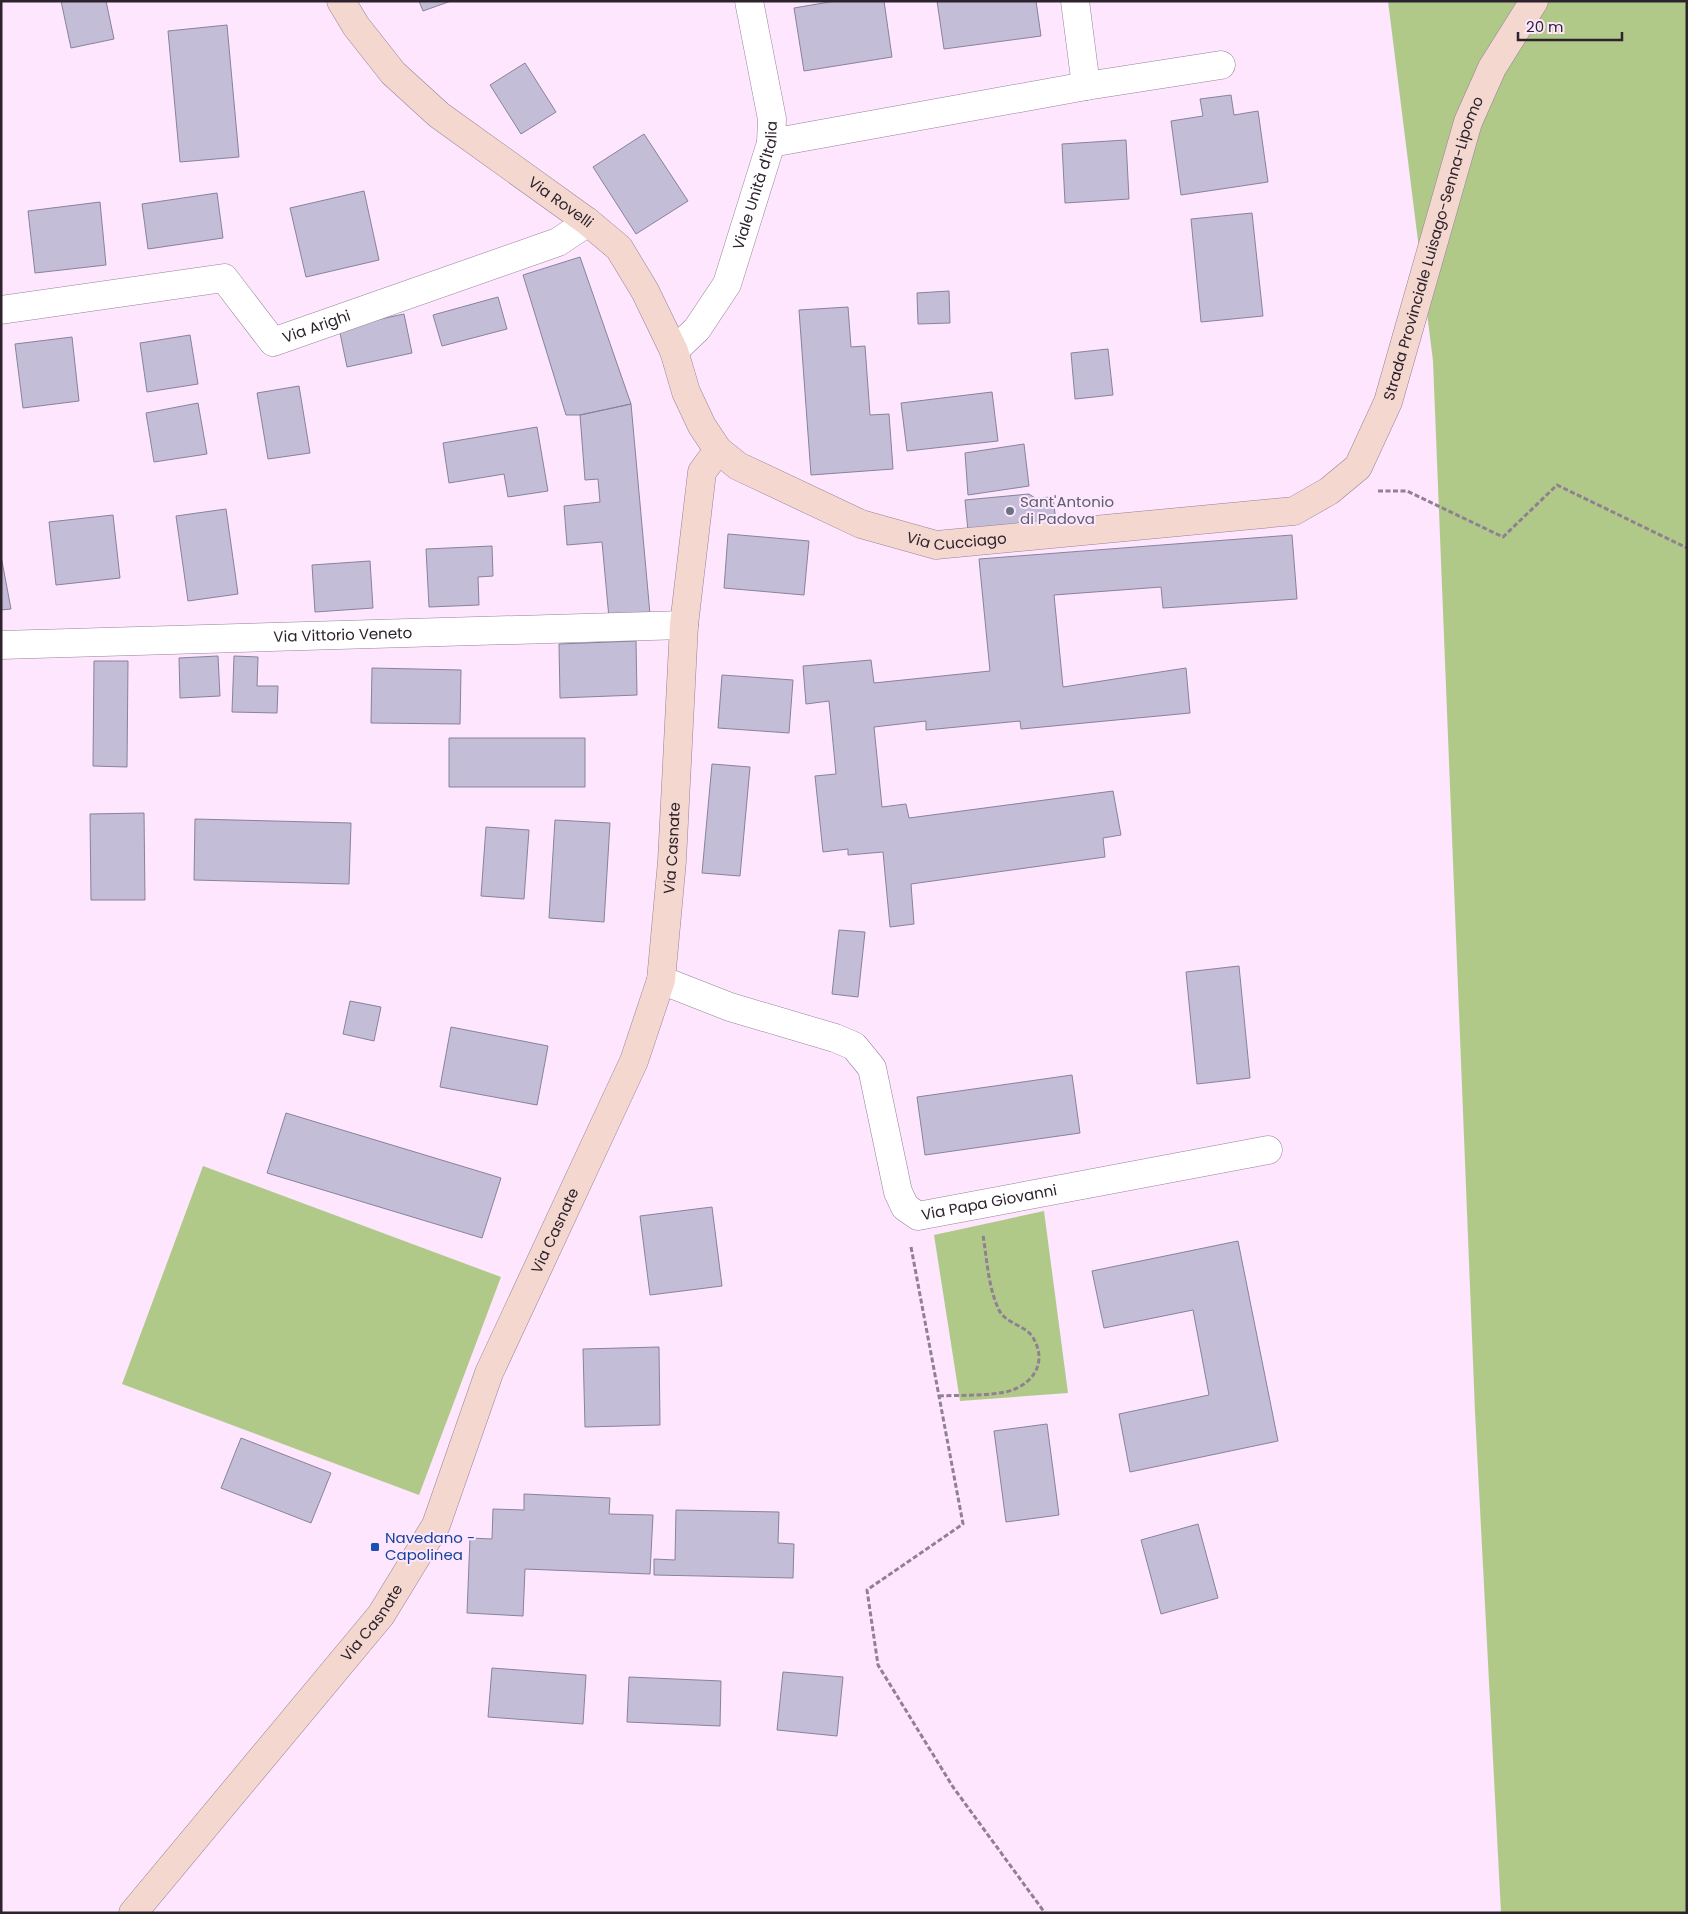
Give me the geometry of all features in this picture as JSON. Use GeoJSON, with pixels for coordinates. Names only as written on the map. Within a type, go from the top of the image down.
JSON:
{"type":"FeatureCollection","features":[{"type":"Feature","properties":{"kind":"street","name":"Via Rovelli"},"geometry":{"type":"LineString","coordinates":[[341,1],[356,26],[393,73],[439,115],[588,222],[619,248],[645,291],[674,351],[686,392],[702,426],[718,450]]}},
{"type":"Feature","properties":{"kind":"street","name":"Viale Unità d'Italia"},"geometry":{"type":"LineString","coordinates":[[674,351],[697,329],[727,284],[771,143],[772,119],[749,1]]}},
{"type":"Feature","properties":{"kind":"street"},"geometry":{"type":"LineString","coordinates":[[1075,1],[1086,86]]}},
{"type":"Feature","properties":{"kind":"street","name":"Strada Provinciale Luisago-Senna-Lipomo"},"geometry":{"type":"LineString","coordinates":[[1329,491],[1358,466],[1388,402],[1468,122],[1492,68],[1534,1]]}},
{"type":"Feature","properties":{"kind":"street"},"geometry":{"type":"LineString","coordinates":[[771,143],[1086,86],[1221,65]]}},
{"type":"Feature","properties":{"kind":"street","name":"Via Arighi"},"geometry":{"type":"LineString","coordinates":[[1,310],[224,278],[273,342],[558,242],[588,222]]}},
{"type":"Feature","properties":{"kind":"street","name":"Via Cucciago"},"geometry":{"type":"LineString","coordinates":[[718,450],[738,466],[861,524],[936,546],[1294,511],[1329,491]]}},
{"type":"Feature","properties":{"kind":"street","name":"Via Casnate"},"geometry":{"type":"LineString","coordinates":[[133,1913],[381,1615],[436,1524],[489,1373],[634,1061],[661,980],[672,861],[684,625],[702,472],[718,450]]}},
{"type":"Feature","properties":{"kind":"street","name":"Via Vittorio Veneto"},"geometry":{"type":"LineString","coordinates":[[1,645],[684,625]]}},
{"type":"Feature","properties":{"kind":"street","name":"Via Papa Giovanni"},"geometry":{"type":"LineString","coordinates":[[661,980],[730,1007],[835,1038],[854,1046],[872,1068],[898,1192],[905,1207],[918,1216],[1268,1150]]}},
{"type":"Feature","properties":{"kind":"path"},"geometry":{"type":"LineString","coordinates":[[1329,491],[1407,491],[1503,537],[1558,485],[1687,548]]}},
{"type":"Feature","properties":{"kind":"path"},"geometry":{"type":"LineString","coordinates":[[939,1396],[1005,1392],[1027,1383],[1039,1367],[1038,1348],[1030,1334],[1000,1312],[996,1304],[978,1206]]}},
{"type":"Feature","properties":{"kind":"path"},"geometry":{"type":"LineString","coordinates":[[918,1216],[910,1240],[963,1524],[867,1590],[878,1665],[953,1787],[1045,1913]]}},
{"type":"Feature","properties":{"kind":"green space"},"geometry":{"type":"Polygon","coordinates":[[[1388,1],[1687,1],[1687,1913],[1501,1913],[1475,1412],[1433,361],[1388,1]]]}},
{"type":"Feature","properties":{"kind":"green space"},"geometry":{"type":"Polygon","coordinates":[[[203,1166],[501,1277],[419,1495],[122,1384],[203,1166]]]}},
{"type":"Feature","properties":{"kind":"green space"},"geometry":{"type":"Polygon","coordinates":[[[1044,1211],[1068,1393],[960,1401],[934,1235],[1044,1211]]]}},
{"type":"Feature","properties":{"kind":"building"},"geometry":{"type":"Polygon","coordinates":[[[61,1],[106,1],[114,39],[71,48],[61,1]]]}},
{"type":"Feature","properties":{"kind":"building"},"geometry":{"type":"Polygon","coordinates":[[[419,1],[451,1],[423,11],[419,1]]]}},
{"type":"Feature","properties":{"kind":"building"},"geometry":{"type":"Polygon","coordinates":[[[835,1],[884,1],[892,57],[804,71],[794,8],[835,1]]]}},
{"type":"Feature","properties":{"kind":"building"},"geometry":{"type":"Polygon","coordinates":[[[937,1],[1036,1],[1041,36],[944,49],[937,1]]]}},
{"type":"Feature","properties":{"kind":"building"},"geometry":{"type":"Polygon","coordinates":[[[227,25],[239,157],[180,162],[168,31],[227,25]]]}},
{"type":"Feature","properties":{"kind":"building"},"geometry":{"type":"Polygon","coordinates":[[[525,63],[556,112],[521,134],[490,85],[525,63]]]}},
{"type":"Feature","properties":{"kind":"building"},"geometry":{"type":"Polygon","coordinates":[[[1231,95],[1234,115],[1258,111],[1268,182],[1181,195],[1171,121],[1203,116],[1200,99],[1231,95]]]}},
{"type":"Feature","properties":{"kind":"building"},"geometry":{"type":"Polygon","coordinates":[[[644,134],[688,201],[636,234],[593,167],[644,134]]]}},
{"type":"Feature","properties":{"kind":"building"},"geometry":{"type":"Polygon","coordinates":[[[1126,140],[1129,199],[1065,203],[1062,144],[1126,140]]]}},
{"type":"Feature","properties":{"kind":"building"},"geometry":{"type":"Polygon","coordinates":[[[364,191],[379,260],[306,277],[290,208],[364,191]]]}},
{"type":"Feature","properties":{"kind":"building"},"geometry":{"type":"Polygon","coordinates":[[[217,193],[223,238],[148,249],[142,204],[217,193]]]}},
{"type":"Feature","properties":{"kind":"building"},"geometry":{"type":"Polygon","coordinates":[[[100,202],[106,265],[35,273],[28,211],[100,202]]]}},
{"type":"Feature","properties":{"kind":"building"},"geometry":{"type":"Polygon","coordinates":[[[1252,213],[1263,316],[1201,322],[1191,219],[1252,213]]]}},
{"type":"Feature","properties":{"kind":"building"},"geometry":{"type":"Polygon","coordinates":[[[580,257],[631,404],[580,415],[566,415],[523,275],[580,257]]]}},
{"type":"Feature","properties":{"kind":"building"},"geometry":{"type":"Polygon","coordinates":[[[949,291],[950,323],[918,324],[917,293],[949,291]]]}},
{"type":"Feature","properties":{"kind":"building"},"geometry":{"type":"Polygon","coordinates":[[[498,297],[507,329],[442,346],[433,315],[498,297]]]}},
{"type":"Feature","properties":{"kind":"building"},"geometry":{"type":"Polygon","coordinates":[[[848,307],[851,347],[865,346],[870,415],[889,414],[893,469],[811,475],[799,310],[848,307]]]}},
{"type":"Feature","properties":{"kind":"building"},"geometry":{"type":"Polygon","coordinates":[[[404,314],[412,353],[347,367],[339,328],[404,314]]]}},
{"type":"Feature","properties":{"kind":"building"},"geometry":{"type":"Polygon","coordinates":[[[190,335],[198,384],[147,392],[140,343],[190,335]]]}},
{"type":"Feature","properties":{"kind":"building"},"geometry":{"type":"Polygon","coordinates":[[[72,337],[79,401],[23,408],[15,344],[72,337]]]}},
{"type":"Feature","properties":{"kind":"building"},"geometry":{"type":"Polygon","coordinates":[[[1108,349],[1113,395],[1075,399],[1071,353],[1108,349]]]}},
{"type":"Feature","properties":{"kind":"building"},"geometry":{"type":"Polygon","coordinates":[[[299,386],[310,453],[268,459],[257,393],[299,386]]]}},
{"type":"Feature","properties":{"kind":"building"},"geometry":{"type":"Polygon","coordinates":[[[992,392],[998,441],[907,451],[901,403],[992,392]]]}},
{"type":"Feature","properties":{"kind":"building"},"geometry":{"type":"Polygon","coordinates":[[[198,403],[207,454],[154,462],[146,413],[198,403]]]}},
{"type":"Feature","properties":{"kind":"building"},"geometry":{"type":"Polygon","coordinates":[[[631,404],[650,614],[609,618],[602,542],[567,545],[564,506],[600,502],[598,479],[585,480],[580,415],[631,404]]]}},
{"type":"Feature","properties":{"kind":"building"},"geometry":{"type":"Polygon","coordinates":[[[537,427],[548,491],[508,497],[504,474],[449,483],[443,443],[537,427]]]}},
{"type":"Feature","properties":{"kind":"building"},"geometry":{"type":"Polygon","coordinates":[[[1024,444],[1029,486],[968,495],[965,453],[1024,444]]]}},
{"type":"Feature","properties":{"kind":"building","name":"Sant'Antonio di Padova"},"geometry":{"type":"Polygon","coordinates":[[[1029,494],[1035,498],[1053,497],[1056,522],[969,541],[965,500],[1029,494]]]}},
{"type":"Feature","properties":{"kind":"building"},"geometry":{"type":"Polygon","coordinates":[[[226,509],[238,594],[188,601],[176,516],[226,509]]]}},
{"type":"Feature","properties":{"kind":"building"},"geometry":{"type":"Polygon","coordinates":[[[113,515],[120,578],[56,585],[49,522],[113,515]]]}},
{"type":"Feature","properties":{"kind":"building"},"geometry":{"type":"Polygon","coordinates":[[[728,534],[809,541],[804,595],[724,588],[728,534]]]}},
{"type":"Feature","properties":{"kind":"building"},"geometry":{"type":"Polygon","coordinates":[[[1292,535],[1297,599],[1163,608],[1161,587],[1054,595],[1063,687],[1186,668],[1190,713],[1021,729],[1020,721],[926,730],[926,721],[874,727],[882,807],[906,804],[909,818],[1113,791],[1121,835],[1103,838],[1105,857],[911,884],[914,924],[890,927],[883,852],[848,855],[848,849],[823,852],[815,776],[836,774],[829,701],[806,704],[803,666],[871,660],[874,683],[990,671],[979,559],[1292,535]]]}},
{"type":"Feature","properties":{"kind":"building"},"geometry":{"type":"Polygon","coordinates":[[[492,546],[493,576],[478,577],[479,605],[429,607],[426,549],[492,546]]]}},
{"type":"Feature","properties":{"kind":"building"},"geometry":{"type":"Polygon","coordinates":[[[1,556],[11,609],[1,610],[1,556]]]}},
{"type":"Feature","properties":{"kind":"building"},"geometry":{"type":"Polygon","coordinates":[[[370,561],[373,608],[315,612],[312,565],[370,561]]]}},
{"type":"Feature","properties":{"kind":"building"},"geometry":{"type":"Polygon","coordinates":[[[636,641],[637,695],[560,698],[559,644],[636,641]]]}},
{"type":"Feature","properties":{"kind":"building"},"geometry":{"type":"Polygon","coordinates":[[[218,656],[220,696],[180,698],[179,658],[218,656]]]}},
{"type":"Feature","properties":{"kind":"building"},"geometry":{"type":"Polygon","coordinates":[[[234,656],[258,657],[257,686],[278,686],[277,713],[232,712],[234,656]]]}},
{"type":"Feature","properties":{"kind":"building"},"geometry":{"type":"Polygon","coordinates":[[[94,661],[128,661],[127,767],[93,766],[94,661]]]}},
{"type":"Feature","properties":{"kind":"building"},"geometry":{"type":"Polygon","coordinates":[[[372,668],[461,670],[460,724],[371,723],[372,668]]]}},
{"type":"Feature","properties":{"kind":"building"},"geometry":{"type":"Polygon","coordinates":[[[722,675],[793,680],[789,733],[718,728],[722,675]]]}},
{"type":"Feature","properties":{"kind":"building"},"geometry":{"type":"Polygon","coordinates":[[[449,738],[585,738],[585,787],[449,787],[449,738]]]}},
{"type":"Feature","properties":{"kind":"building"},"geometry":{"type":"Polygon","coordinates":[[[712,764],[750,767],[740,876],[702,873],[712,764]]]}},
{"type":"Feature","properties":{"kind":"building"},"geometry":{"type":"Polygon","coordinates":[[[144,813],[145,900],[91,900],[90,814],[144,813]]]}},
{"type":"Feature","properties":{"kind":"building"},"geometry":{"type":"Polygon","coordinates":[[[195,819],[351,823],[349,884],[194,880],[195,819]]]}},
{"type":"Feature","properties":{"kind":"building"},"geometry":{"type":"Polygon","coordinates":[[[555,820],[610,823],[604,922],[549,918],[555,820]]]}},
{"type":"Feature","properties":{"kind":"building"},"geometry":{"type":"Polygon","coordinates":[[[486,827],[529,830],[524,899],[481,896],[486,827]]]}},
{"type":"Feature","properties":{"kind":"building"},"geometry":{"type":"Polygon","coordinates":[[[839,930],[865,932],[858,997],[832,994],[839,930]]]}},
{"type":"Feature","properties":{"kind":"building"},"geometry":{"type":"Polygon","coordinates":[[[1239,966],[1250,1078],[1197,1084],[1186,972],[1239,966]]]}},
{"type":"Feature","properties":{"kind":"building"},"geometry":{"type":"Polygon","coordinates":[[[350,1001],[381,1007],[374,1041],[343,1034],[350,1001]]]}},
{"type":"Feature","properties":{"kind":"building"},"geometry":{"type":"Polygon","coordinates":[[[451,1027],[548,1046],[537,1105],[440,1087],[451,1027]]]}},
{"type":"Feature","properties":{"kind":"building"},"geometry":{"type":"Polygon","coordinates":[[[1072,1075],[1080,1133],[925,1155],[917,1097],[1072,1075]]]}},
{"type":"Feature","properties":{"kind":"building"},"geometry":{"type":"Polygon","coordinates":[[[286,1113],[501,1178],[482,1238],[267,1173],[286,1113]]]}},
{"type":"Feature","properties":{"kind":"building"},"geometry":{"type":"Polygon","coordinates":[[[712,1207],[722,1286],[650,1295],[640,1216],[712,1207]]]}},
{"type":"Feature","properties":{"kind":"building"},"geometry":{"type":"Polygon","coordinates":[[[1238,1241],[1278,1441],[1130,1472],[1119,1414],[1209,1395],[1193,1310],[1104,1328],[1092,1271],[1238,1241]]]}},
{"type":"Feature","properties":{"kind":"building"},"geometry":{"type":"Polygon","coordinates":[[[659,1347],[660,1425],[585,1427],[583,1349],[659,1347]]]}},
{"type":"Feature","properties":{"kind":"building"},"geometry":{"type":"Polygon","coordinates":[[[1047,1424],[1059,1515],[1006,1522],[994,1431],[1047,1424]]]}},
{"type":"Feature","properties":{"kind":"building"},"geometry":{"type":"Polygon","coordinates":[[[241,1438],[331,1473],[311,1523],[221,1488],[241,1438]]]}},
{"type":"Feature","properties":{"kind":"building"},"geometry":{"type":"Polygon","coordinates":[[[524,1494],[610,1498],[609,1514],[653,1515],[650,1574],[525,1569],[523,1616],[467,1613],[470,1538],[492,1539],[493,1509],[524,1510],[524,1494]]]}},
{"type":"Feature","properties":{"kind":"building"},"geometry":{"type":"Polygon","coordinates":[[[676,1510],[779,1512],[778,1543],[794,1544],[793,1578],[654,1575],[654,1559],[675,1560],[676,1510]]]}},
{"type":"Feature","properties":{"kind":"building"},"geometry":{"type":"Polygon","coordinates":[[[1198,1524],[1218,1598],[1161,1614],[1141,1540],[1198,1524]]]}},
{"type":"Feature","properties":{"kind":"building"},"geometry":{"type":"Polygon","coordinates":[[[492,1668],[586,1675],[583,1724],[488,1717],[492,1668]]]}},
{"type":"Feature","properties":{"kind":"building"},"geometry":{"type":"Polygon","coordinates":[[[783,1672],[843,1677],[837,1736],[777,1730],[783,1672]]]}},
{"type":"Feature","properties":{"kind":"building"},"geometry":{"type":"Polygon","coordinates":[[[629,1677],[721,1681],[720,1726],[627,1722],[629,1677]]]}},
{"type":"Feature","properties":{"kind":"place","name":"Sant'Antonio di Padova"},"geometry":{"type":"Point","coordinates":[1010,511]}},
{"type":"Feature","properties":{"kind":"place","name":"Navedano - Capolinea"},"geometry":{"type":"Point","coordinates":[375,1547]}}]}
